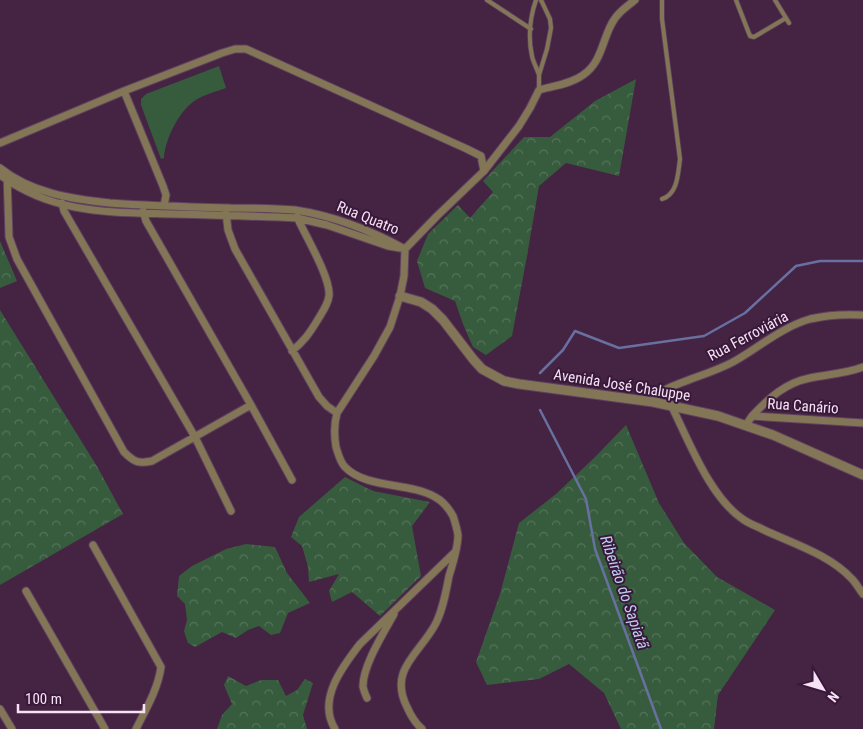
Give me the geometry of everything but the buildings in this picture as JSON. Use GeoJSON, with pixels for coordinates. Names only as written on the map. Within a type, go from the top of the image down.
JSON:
{"type":"FeatureCollection","features":[{"type":"Feature","properties":{"kind":"street"},"geometry":{"type":"LineString","coordinates":[[422,729],[413,720],[403,700],[400,687],[401,677],[405,666],[428,635],[440,613],[458,534],[455,521],[449,509],[437,498],[426,492],[366,479],[345,467],[338,454],[335,438],[335,419],[390,327],[400,296],[406,249],[424,228],[484,171],[519,126],[539,90],[568,82],[583,75],[592,67],[600,55],[610,26],[616,16],[635,0]]}},
{"type":"Feature","properties":{"kind":"street"},"geometry":{"type":"LineString","coordinates":[[0,143],[222,53],[235,49],[246,49],[467,148],[480,156],[484,171]]}},
{"type":"Feature","properties":{"kind":"street"},"geometry":{"type":"LineString","coordinates":[[124,92],[163,186],[166,195],[164,206]]}},
{"type":"Feature","properties":{"kind":"street","name":"Rua Quatro"},"geometry":{"type":"LineString","coordinates":[[0,168],[5,177],[31,194],[62,205],[103,212],[164,206],[297,218],[327,225],[388,246],[406,249]]}},
{"type":"Feature","properties":{"kind":"street"},"geometry":{"type":"LineString","coordinates":[[5,177],[9,237],[16,260],[124,452],[132,460],[141,464],[152,461],[251,405]]}},
{"type":"Feature","properties":{"kind":"street","name":"Rua Quatro"},"geometry":{"type":"LineString","coordinates":[[5,177],[59,196],[143,209],[226,212],[294,210],[326,215],[388,239],[406,249]]}},
{"type":"Feature","properties":{"kind":"street"},"geometry":{"type":"LineString","coordinates":[[59,196],[69,219],[195,437],[231,511]]}},
{"type":"Feature","properties":{"kind":"street"},"geometry":{"type":"LineString","coordinates":[[143,209],[146,220],[292,480]]}},
{"type":"Feature","properties":{"kind":"street"},"geometry":{"type":"LineString","coordinates":[[292,351],[303,342],[310,332],[324,309],[329,296],[326,276],[294,210]]}},
{"type":"Feature","properties":{"kind":"street"},"geometry":{"type":"LineString","coordinates":[[226,212],[228,230],[235,249],[319,397],[326,406],[337,413]]}},
{"type":"Feature","properties":{"kind":"street","name":"Avenida José Chaluppe"},"geometry":{"type":"LineString","coordinates":[[400,296],[421,302],[432,309],[443,320],[473,360],[482,369],[504,381],[671,405],[718,416],[773,435],[863,475]]}},
{"type":"Feature","properties":{"kind":"street","name":"Rua Ferroviária"},"geometry":{"type":"LineString","coordinates":[[652,402],[665,389],[721,368],[785,330],[808,320],[846,314],[863,315]]}},
{"type":"Feature","properties":{"kind":"street"},"geometry":{"type":"LineString","coordinates":[[752,416],[776,392],[788,385],[808,378],[851,372],[863,367]]}},
{"type":"Feature","properties":{"kind":"street"},"geometry":{"type":"LineString","coordinates":[[671,405],[702,469],[729,507],[744,520],[833,563],[851,578],[863,594]]}},
{"type":"Feature","properties":{"kind":"street","name":"Rua Canário"},"geometry":{"type":"LineString","coordinates":[[746,425],[752,416],[863,423]]}},
{"type":"Feature","properties":{"kind":"street"},"geometry":{"type":"LineString","coordinates":[[93,545],[162,667],[160,678],[136,729]]}},
{"type":"Feature","properties":{"kind":"street"},"geometry":{"type":"LineString","coordinates":[[335,729],[330,721],[328,709],[335,681],[348,660],[360,644],[455,552]]}},
{"type":"Feature","properties":{"kind":"street"},"geometry":{"type":"LineString","coordinates":[[26,591],[105,729]]}},
{"type":"Feature","properties":{"kind":"street"},"geometry":{"type":"LineString","coordinates":[[367,698],[363,685],[366,672],[375,648],[398,608]]}},
{"type":"Feature","properties":{"kind":"street"},"geometry":{"type":"LineString","coordinates":[[0,709],[12,729]]}},
{"type":"Feature","properties":{"kind":"lane"},"geometry":{"type":"LineString","coordinates":[[487,0],[530,29]]}},
{"type":"Feature","properties":{"kind":"lane"},"geometry":{"type":"LineString","coordinates":[[536,0],[532,10],[530,45],[538,75],[539,90]]}},
{"type":"Feature","properties":{"kind":"lane"},"geometry":{"type":"LineString","coordinates":[[538,75],[547,49],[551,28],[550,18],[541,0]]}},
{"type":"Feature","properties":{"kind":"lane"},"geometry":{"type":"LineString","coordinates":[[662,0],[662,19],[680,159],[678,177],[674,188],[667,197],[662,199]]}},
{"type":"Feature","properties":{"kind":"lane"},"geometry":{"type":"LineString","coordinates":[[736,0],[752,37],[786,18]]}},
{"type":"Feature","properties":{"kind":"lane"},"geometry":{"type":"LineString","coordinates":[[775,0],[789,24]]}},
{"type":"Feature","properties":{"kind":"green space"},"geometry":{"type":"Polygon","coordinates":[[[219,66],[226,88],[200,97],[187,107],[173,127],[164,158],[161,159],[141,105],[141,99],[146,94],[219,66]]]}},
{"type":"Feature","properties":{"kind":"green space"},"geometry":{"type":"Polygon","coordinates":[[[636,79],[619,176],[566,163],[539,186],[512,336],[486,355],[473,347],[455,301],[425,288],[417,261],[428,234],[458,205],[470,218],[493,192],[483,181],[524,137],[550,137],[595,101],[636,79]]]}},
{"type":"Feature","properties":{"kind":"green space"},"geometry":{"type":"Polygon","coordinates":[[[0,241],[17,281],[0,288],[0,241]]]}},
{"type":"Feature","properties":{"kind":"green space"},"geometry":{"type":"Polygon","coordinates":[[[0,310],[98,468],[123,514],[0,585],[0,310]]]}},
{"type":"Feature","properties":{"kind":"green space"},"geometry":{"type":"Polygon","coordinates":[[[626,425],[659,503],[684,543],[717,577],[775,610],[718,695],[714,729],[621,729],[604,693],[569,664],[539,679],[487,685],[476,662],[500,594],[519,523],[556,494],[626,425]]]}},
{"type":"Feature","properties":{"kind":"green space"},"geometry":{"type":"Polygon","coordinates":[[[345,477],[373,491],[430,502],[412,526],[421,576],[380,616],[352,592],[332,602],[329,591],[339,574],[309,582],[308,567],[302,546],[291,537],[299,517],[345,477]]]}},
{"type":"Feature","properties":{"kind":"green space"},"geometry":{"type":"Polygon","coordinates":[[[246,544],[275,547],[287,573],[310,603],[288,613],[280,633],[271,635],[259,626],[248,630],[236,638],[222,632],[195,647],[188,643],[184,631],[187,620],[185,604],[177,596],[179,576],[192,566],[226,549],[246,544]]]}},
{"type":"Feature","properties":{"kind":"green space"},"geometry":{"type":"Polygon","coordinates":[[[228,676],[246,686],[261,680],[278,680],[286,696],[297,690],[305,679],[313,683],[303,715],[307,729],[217,729],[222,715],[232,704],[224,685],[228,676]]]}},
{"type":"Feature","properties":{"kind":"waterway"},"geometry":{"type":"LineString","coordinates":[[540,373],[563,350],[575,331],[619,348],[704,336],[745,313],[796,266],[820,261],[863,261]]}},
{"type":"Feature","properties":{"kind":"waterway","name":"Ribeirão do Sapiatã"},"geometry":{"type":"LineString","coordinates":[[540,410],[586,499],[595,549],[661,729]]}}]}
